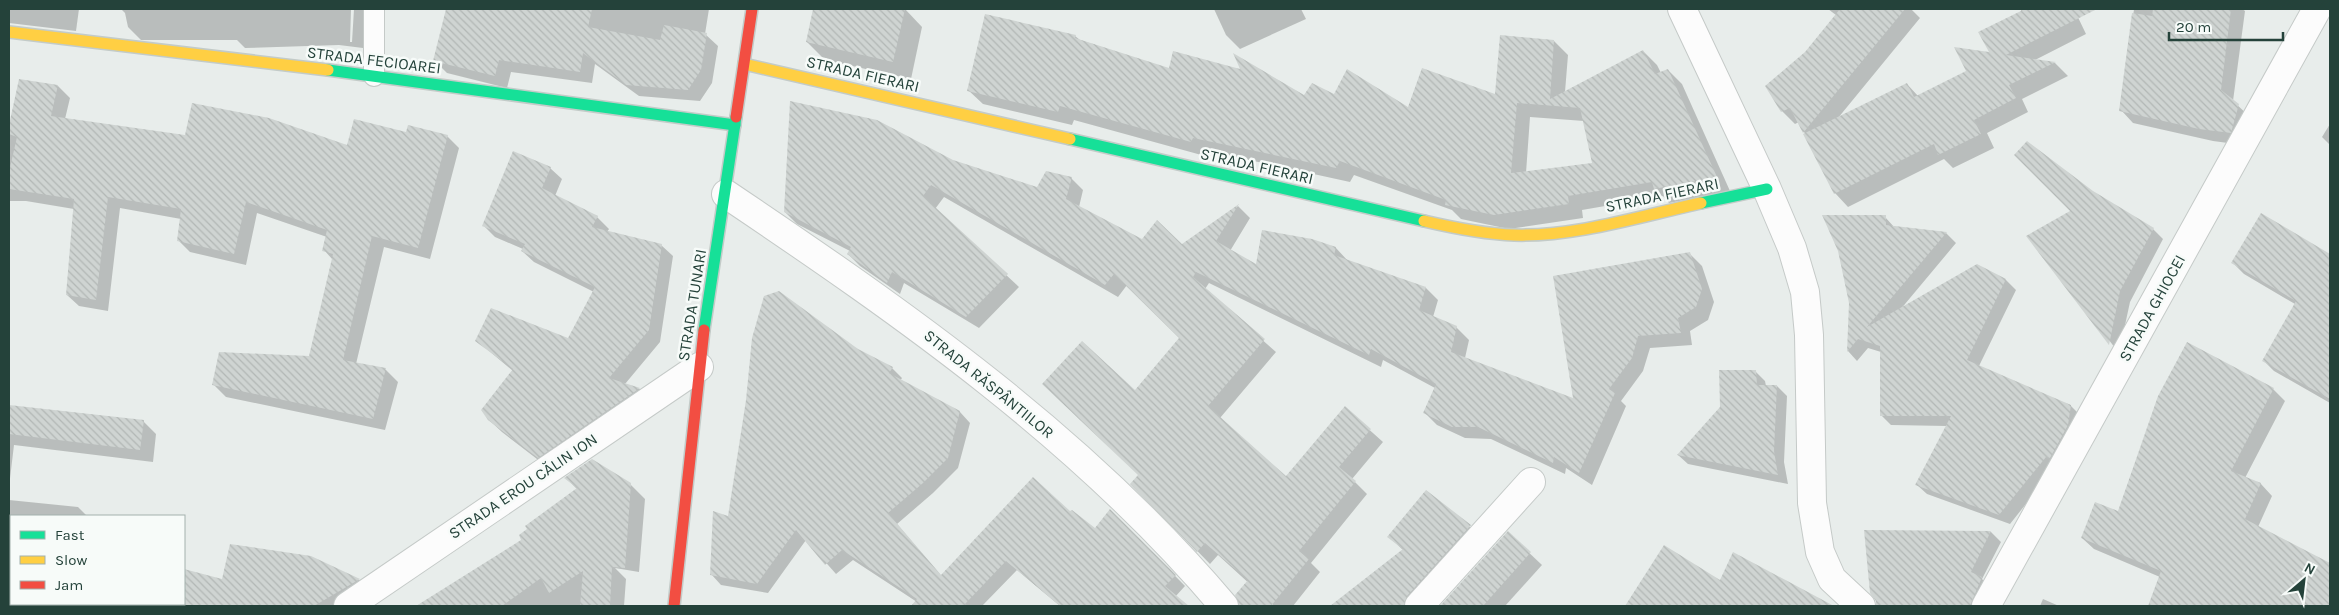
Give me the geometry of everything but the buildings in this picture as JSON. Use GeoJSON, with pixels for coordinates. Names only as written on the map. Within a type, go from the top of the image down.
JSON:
{"type":"FeatureCollection","features":[{"type":"Feature","properties":{"kind":"street","name":"STRADA TUNARI"},"geometry":{"type":"LineString","coordinates":[[674,606],[699,366],[752,9]]}},
{"type":"Feature","properties":{"kind":"street"},"geometry":{"type":"LineString","coordinates":[[1682,9],[1767,189],[1792,248],[1805,292],[1809,335],[1812,503],[1820,552],[1832,579],[1861,606]]}},
{"type":"Feature","properties":{"kind":"street","name":"STRADA GHIOCEI"},"geometry":{"type":"LineString","coordinates":[[1986,606],[2317,9]]}},
{"type":"Feature","properties":{"kind":"street","name":"STRADA FECIOAREI"},"geometry":{"type":"LineString","coordinates":[[9,32],[374,76],[735,125]]}},
{"type":"Feature","properties":{"kind":"street","name":"STRADA FIERARI"},"geometry":{"type":"LineString","coordinates":[[744,64],[1466,231],[1515,235],[1565,232],[1767,189]]}},
{"type":"Feature","properties":{"kind":"street","name":"STRADA RĂSPÂNTIILOR"},"geometry":{"type":"LineString","coordinates":[[726,194],[877,297],[969,364],[1064,444],[1132,505],[1185,560],[1224,606]]}},
{"type":"Feature","properties":{"kind":"street","name":"STRADA EROU CĂLIN ION"},"geometry":{"type":"LineString","coordinates":[[348,606],[699,366]]}},
{"type":"Feature","properties":{"kind":"street"},"geometry":{"type":"LineString","coordinates":[[1420,606],[1531,482]]}},
{"type":"Feature","properties":{"kind":"lane"},"geometry":{"type":"LineString","coordinates":[[374,9],[374,76]]}},
{"type":"Feature","properties":{"kind":"traffic: fast"},"geometry":{"type":"LineString","coordinates":[[328,70],[735,125]]}},
{"type":"Feature","properties":{"kind":"traffic: fast"},"geometry":{"type":"LineString","coordinates":[[704,330],[736,117]]}},
{"type":"Feature","properties":{"kind":"traffic: fast"},"geometry":{"type":"LineString","coordinates":[[1070,139],[1424,221]]}},
{"type":"Feature","properties":{"kind":"traffic: fast"},"geometry":{"type":"LineString","coordinates":[[1701,203],[1767,189]]}},
{"type":"Feature","properties":{"kind":"traffic: slow"},"geometry":{"type":"LineString","coordinates":[[9,32],[328,70]]}},
{"type":"Feature","properties":{"kind":"traffic: slow"},"geometry":{"type":"LineString","coordinates":[[744,64],[1070,139]]}},
{"type":"Feature","properties":{"kind":"traffic: slow"},"geometry":{"type":"LineString","coordinates":[[1424,221],[1491,233],[1537,235],[1608,225],[1701,203]]}},
{"type":"Feature","properties":{"kind":"traffic: jam"},"geometry":{"type":"LineString","coordinates":[[736,117],[752,9]]}},
{"type":"Feature","properties":{"kind":"traffic: jam"},"geometry":{"type":"LineString","coordinates":[[674,606],[704,330]]}}]}
